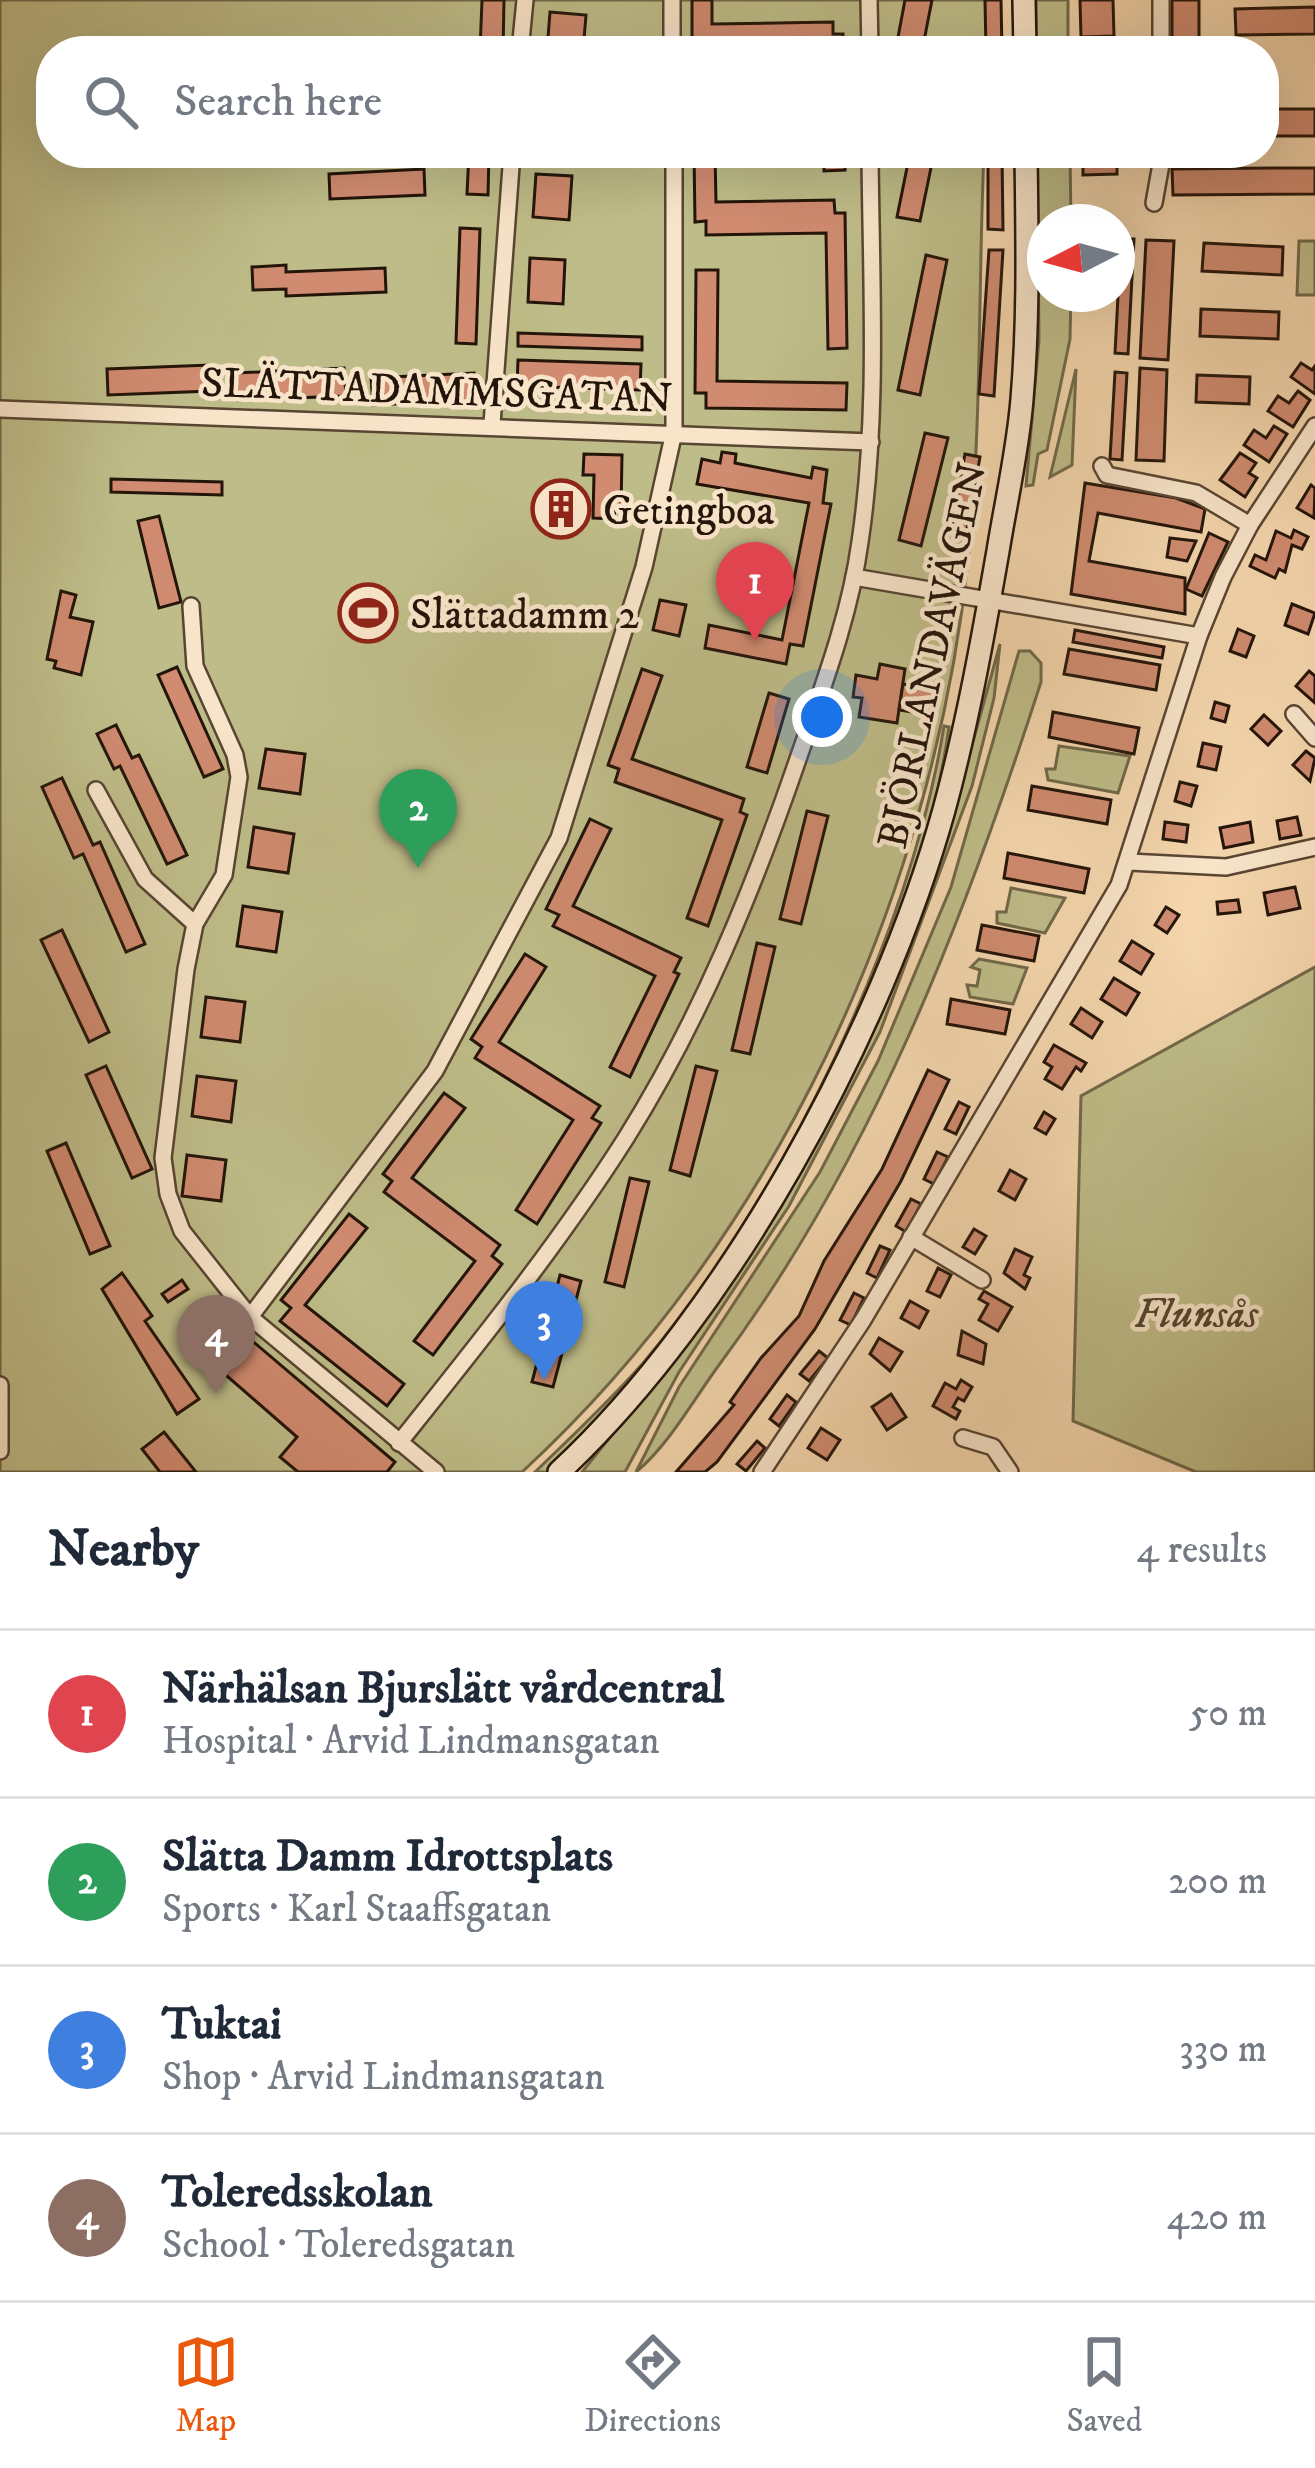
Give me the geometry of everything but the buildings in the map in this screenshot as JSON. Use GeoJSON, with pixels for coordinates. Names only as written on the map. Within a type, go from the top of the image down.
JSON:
{"type":"FeatureCollection","features":[{"type":"Feature","properties":{"kind":"street"},"geometry":{"type":"LineString","coordinates":[[521,36],[525,0]]}},
{"type":"Feature","properties":{"kind":"street"},"geometry":{"type":"LineString","coordinates":[[672,0],[672,36]]}},
{"type":"Feature","properties":{"kind":"street"},"geometry":{"type":"LineString","coordinates":[[869,0],[870,36]]}},
{"type":"Feature","properties":{"kind":"street"},"geometry":{"type":"LineString","coordinates":[[1024,0],[1025,36]]}},
{"type":"Feature","properties":{"kind":"street"},"geometry":{"type":"LineString","coordinates":[[1161,0],[1161,36]]}},
{"type":"Feature","properties":{"kind":"street"},"geometry":{"type":"LineString","coordinates":[[492,424],[511,168]]}},
{"type":"Feature","properties":{"kind":"street"},"geometry":{"type":"LineString","coordinates":[[250,1317],[435,1071],[559,838],[632,609],[674,433],[674,168]]}},
{"type":"Feature","properties":{"kind":"street"},"geometry":{"type":"LineString","coordinates":[[399,1443],[553,1247],[626,1137],[701,1000],[761,864],[854,578],[871,442],[870,168]]}},
{"type":"Feature","properties":{"kind":"street","name":"BJÖRLANDAVÄGEN"},"geometry":{"type":"LineString","coordinates":[[572,1472],[726,1268],[793,1159],[854,1040],[910,910],[944,811],[989,601],[1022,402],[1026,168]]}},
{"type":"Feature","properties":{"kind":"street"},"geometry":{"type":"LineString","coordinates":[[1154,202],[1160,168]]}},
{"type":"Feature","properties":{"kind":"street","name":"SLÄTTADAMMSGATAN"},"geometry":{"type":"LineString","coordinates":[[0,409],[492,424],[871,442]]}},
{"type":"Feature","properties":{"kind":"street"},"geometry":{"type":"LineString","coordinates":[[762,1472],[806,1412],[1130,862],[1199,636],[1250,525],[1315,426]]}},
{"type":"Feature","properties":{"kind":"street"},"geometry":{"type":"LineString","coordinates":[[1102,466],[1107,475],[1196,493],[1250,525]]}},
{"type":"Feature","properties":{"kind":"street"},"geometry":{"type":"LineString","coordinates":[[854,578],[1199,636]]}},
{"type":"Feature","properties":{"kind":"street"},"geometry":{"type":"LineString","coordinates":[[191,606],[194,666],[239,777],[224,875],[195,924],[170,1093],[164,1175],[182,1231],[250,1317],[424,1468]]}},
{"type":"Feature","properties":{"kind":"street"},"geometry":{"type":"LineString","coordinates":[[1294,714],[1315,738]]}},
{"type":"Feature","properties":{"kind":"street"},"geometry":{"type":"LineString","coordinates":[[96,790],[145,878],[195,924]]}},
{"type":"Feature","properties":{"kind":"street"},"geometry":{"type":"LineString","coordinates":[[1130,862],[1226,867],[1315,848]]}},
{"type":"Feature","properties":{"kind":"street"},"geometry":{"type":"LineString","coordinates":[[911,1237],[982,1280]]}},
{"type":"Feature","properties":{"kind":"street"},"geometry":{"type":"LineString","coordinates":[[0,1385],[0,1451]]}},
{"type":"Feature","properties":{"kind":"street"},"geometry":{"type":"LineString","coordinates":[[963,1438],[993,1447],[1010,1472]]}},
{"type":"Feature","properties":{"kind":"street","name":"BJÖRLANDAVÄGEN"},"geometry":{"type":"LineString","coordinates":[[559,1472],[592,1441]]}},
{"type":"Feature","properties":{"kind":"green space"},"geometry":{"type":"Polygon","coordinates":[[[0,0],[990,0],[989,36],[36,36],[36,168],[984,168],[978,409],[968,561],[949,688],[918,814],[877,937],[826,1057],[764,1172],[693,1280],[612,1380],[522,1472],[0,1472],[0,0]]]}},
{"type":"Feature","properties":{"kind":"green space"},"geometry":{"type":"Polygon","coordinates":[[[1036,0],[1068,0],[1068,36],[1036,36],[1036,0]]]}},
{"type":"Feature","properties":{"kind":"green space"},"geometry":{"type":"Polygon","coordinates":[[[1037,168],[1070,168],[1071,204],[1038,204],[1037,168]]]}},
{"type":"Feature","properties":{"kind":"green space"},"geometry":{"type":"Polygon","coordinates":[[[1299,241],[1315,241],[1315,295],[1297,295],[1299,241]]]}},
{"type":"Feature","properties":{"kind":"green space"},"geometry":{"type":"Polygon","coordinates":[[[1039,312],[1071,312],[1070,339],[1047,450],[1038,454],[1033,485],[1026,486],[1039,312]]]}},
{"type":"Feature","properties":{"kind":"green space"},"geometry":{"type":"Polygon","coordinates":[[[1076,369],[1072,465],[1050,477],[1076,369]]]}},
{"type":"Feature","properties":{"kind":"green space"},"geometry":{"type":"Polygon","coordinates":[[[1000,644],[994,698],[972,786],[880,1032],[789,1206],[679,1372],[625,1472],[582,1472],[666,1368],[805,1157],[966,767],[1000,644]]]}},
{"type":"Feature","properties":{"kind":"green space"},"geometry":{"type":"Polygon","coordinates":[[[1019,651],[1030,651],[1041,663],[1041,682],[979,862],[908,1037],[868,1122],[774,1286],[670,1436],[636,1472],[679,1387],[820,1172],[878,1061],[951,887],[1019,651]]]}},
{"type":"Feature","properties":{"kind":"green space"},"geometry":{"type":"Polygon","coordinates":[[[944,726],[949,727],[934,806],[910,888],[841,1053],[799,1134],[706,1283],[658,1348],[551,1472],[535,1472],[644,1362],[695,1296],[791,1144],[871,977],[927,807],[944,726]]]}},
{"type":"Feature","properties":{"kind":"green space"},"geometry":{"type":"Polygon","coordinates":[[[1059,746],[1130,756],[1118,793],[1048,780],[1046,769],[1055,769],[1059,746]]]}},
{"type":"Feature","properties":{"kind":"green space"},"geometry":{"type":"Polygon","coordinates":[[[1011,888],[1065,898],[1045,933],[997,923],[997,912],[1006,912],[1011,888]]]}},
{"type":"Feature","properties":{"kind":"green space"},"geometry":{"type":"Polygon","coordinates":[[[979,959],[1027,968],[1013,1004],[970,997],[967,985],[977,986],[980,970],[971,967],[979,959]]]}},
{"type":"Feature","properties":{"kind":"green space","name":"Flunsås"},"geometry":{"type":"Polygon","coordinates":[[[1315,967],[1315,1472],[1196,1472],[1073,1421],[1081,1096],[1315,967]]]}},
{"type":"Feature","properties":{"kind":"place","name":"Getingboa"},"geometry":{"type":"Point","coordinates":[561,509]}},
{"type":"Feature","properties":{"kind":"place","name":"Slättadamm 2"},"geometry":{"type":"Point","coordinates":[368,613]}},
{"type":"Feature","properties":{"kind":"place","name":"Närhälsan Bjurslätt vårdcentral"},"geometry":{"type":"Point","coordinates":[755,641]}},
{"type":"Feature","properties":{"kind":"place","name":"Slätta Damm Idrottsplats"},"geometry":{"type":"Point","coordinates":[418,868]}},
{"type":"Feature","properties":{"kind":"place","name":"Tuktai"},"geometry":{"type":"Point","coordinates":[544,1380]}},
{"type":"Feature","properties":{"kind":"place","name":"Toleredsskolan"},"geometry":{"type":"Point","coordinates":[216,1394]}}]}
